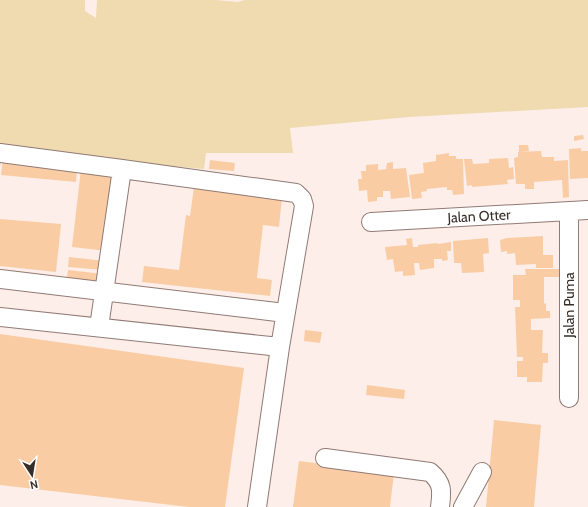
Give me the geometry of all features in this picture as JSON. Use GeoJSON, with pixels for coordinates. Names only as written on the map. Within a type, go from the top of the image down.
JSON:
{"type":"FeatureCollection","features":[{"type":"Feature","properties":{"kind":"street"},"geometry":{"type":"LineString","coordinates":[[0,153],[296,193],[302,199],[304,206],[285,313],[257,507]]}},
{"type":"Feature","properties":{"kind":"street"},"geometry":{"type":"LineString","coordinates":[[99,327],[122,169]]}},
{"type":"Feature","properties":{"kind":"street","name":"Jalan Otter"},"geometry":{"type":"LineString","coordinates":[[371,222],[588,210]]}},
{"type":"Feature","properties":{"kind":"street","name":"Jalan Puma"},"geometry":{"type":"LineString","coordinates":[[569,211],[569,398]]}},
{"type":"Feature","properties":{"kind":"street"},"geometry":{"type":"LineString","coordinates":[[0,279],[285,313]]}},
{"type":"Feature","properties":{"kind":"street"},"geometry":{"type":"LineString","coordinates":[[0,317],[280,347]]}},
{"type":"Feature","properties":{"kind":"street"},"geometry":{"type":"LineString","coordinates":[[326,458],[430,472],[438,479],[441,491],[440,507]]}},
{"type":"Feature","properties":{"kind":"street"},"geometry":{"type":"LineString","coordinates":[[463,507],[482,472]]}},
{"type":"Feature","properties":{"kind":"shaded area"},"geometry":{"type":"Polygon","coordinates":[[[0,0],[85,0],[85,11],[96,18],[97,0],[216,0],[238,2],[245,0],[588,0],[588,107],[409,117],[290,128],[293,153],[206,153],[204,169],[3,151],[0,167],[0,0]]]}},
{"type":"Feature","properties":{"kind":"building"},"geometry":{"type":"Polygon","coordinates":[[[583,135],[584,139],[574,141],[574,136],[583,135]]]}},
{"type":"Feature","properties":{"kind":"building"},"geometry":{"type":"Polygon","coordinates":[[[519,145],[528,145],[529,151],[519,152],[519,145]]]}},
{"type":"Feature","properties":{"kind":"building"},"geometry":{"type":"Polygon","coordinates":[[[581,148],[581,151],[588,151],[588,178],[570,179],[569,149],[581,148]]]}},
{"type":"Feature","properties":{"kind":"building"},"geometry":{"type":"Polygon","coordinates":[[[541,151],[542,157],[554,157],[554,161],[568,160],[569,197],[563,198],[562,180],[534,182],[534,189],[525,189],[525,184],[516,184],[514,158],[518,157],[518,152],[541,151]]]}},
{"type":"Feature","properties":{"kind":"building"},"geometry":{"type":"Polygon","coordinates":[[[449,153],[449,156],[456,156],[456,159],[463,159],[464,194],[453,195],[452,190],[447,190],[447,187],[427,189],[427,191],[421,192],[422,198],[412,199],[409,175],[424,173],[423,163],[436,161],[436,155],[449,153]]]}},
{"type":"Feature","properties":{"kind":"building"},"geometry":{"type":"Polygon","coordinates":[[[508,158],[509,168],[513,167],[514,179],[507,180],[508,184],[472,187],[472,185],[467,186],[464,159],[472,159],[473,164],[489,163],[489,159],[508,158]]]}},
{"type":"Feature","properties":{"kind":"building"},"geometry":{"type":"Polygon","coordinates":[[[3,159],[77,167],[76,182],[1,175],[3,159]]]}},
{"type":"Feature","properties":{"kind":"building"},"geometry":{"type":"Polygon","coordinates":[[[210,160],[235,163],[234,171],[209,169],[210,160]]]}},
{"type":"Feature","properties":{"kind":"building"},"geometry":{"type":"Polygon","coordinates":[[[393,162],[393,169],[406,168],[410,197],[391,199],[390,191],[383,191],[383,197],[377,197],[377,201],[368,202],[367,190],[359,191],[358,179],[362,179],[361,171],[366,171],[366,165],[378,164],[378,170],[386,169],[387,163],[393,162]]]}},
{"type":"Feature","properties":{"kind":"building"},"geometry":{"type":"Polygon","coordinates":[[[81,169],[116,173],[107,251],[72,247],[81,169]]]}},
{"type":"Feature","properties":{"kind":"building"},"geometry":{"type":"Polygon","coordinates":[[[194,187],[282,197],[279,227],[263,225],[257,278],[272,280],[270,296],[142,282],[144,266],[179,270],[186,215],[190,216],[194,187]]]}},
{"type":"Feature","properties":{"kind":"building"},"geometry":{"type":"Polygon","coordinates":[[[0,219],[61,224],[56,272],[0,266],[0,219]]]}},
{"type":"Feature","properties":{"kind":"building"},"geometry":{"type":"Polygon","coordinates":[[[543,236],[543,255],[553,255],[553,268],[536,268],[536,264],[516,265],[515,253],[507,254],[507,251],[501,252],[500,240],[507,238],[543,236]]]}},
{"type":"Feature","properties":{"kind":"building"},"geometry":{"type":"Polygon","coordinates":[[[412,238],[413,247],[418,247],[418,245],[451,242],[451,251],[447,251],[448,260],[442,261],[442,259],[434,259],[434,268],[420,270],[419,263],[414,263],[415,275],[403,276],[403,271],[395,272],[393,259],[387,260],[385,247],[407,245],[406,239],[412,238]]]}},
{"type":"Feature","properties":{"kind":"building"},"geometry":{"type":"Polygon","coordinates":[[[488,238],[489,253],[483,254],[484,272],[462,273],[461,263],[454,263],[453,241],[488,238]]]}},
{"type":"Feature","properties":{"kind":"building"},"geometry":{"type":"Polygon","coordinates":[[[69,257],[105,261],[103,270],[68,267],[69,257]]]}},
{"type":"Feature","properties":{"kind":"building"},"geometry":{"type":"Polygon","coordinates":[[[525,269],[560,269],[559,277],[544,277],[544,304],[546,303],[546,311],[550,311],[550,318],[531,319],[531,330],[543,330],[542,353],[548,353],[548,363],[543,363],[542,382],[527,382],[527,377],[517,377],[517,361],[523,361],[523,357],[517,357],[515,307],[520,307],[520,300],[513,300],[513,275],[526,275],[525,269]]]}},
{"type":"Feature","properties":{"kind":"building"},"geometry":{"type":"Polygon","coordinates":[[[68,270],[103,274],[102,282],[67,278],[68,270]]]}},
{"type":"Feature","properties":{"kind":"building"},"geometry":{"type":"Polygon","coordinates":[[[305,330],[322,332],[320,343],[304,341],[305,330]]]}},
{"type":"Feature","properties":{"kind":"building"},"geometry":{"type":"Polygon","coordinates":[[[0,334],[244,368],[225,507],[189,507],[0,485],[0,334]]]}},
{"type":"Feature","properties":{"kind":"building"},"geometry":{"type":"Polygon","coordinates":[[[367,385],[405,390],[404,399],[366,395],[367,385]]]}},
{"type":"Feature","properties":{"kind":"building"},"geometry":{"type":"Polygon","coordinates":[[[494,420],[541,425],[534,507],[486,507],[494,420]]]}},
{"type":"Feature","properties":{"kind":"building"},"geometry":{"type":"Polygon","coordinates":[[[299,461],[394,473],[390,507],[293,507],[299,461]]]}}]}
